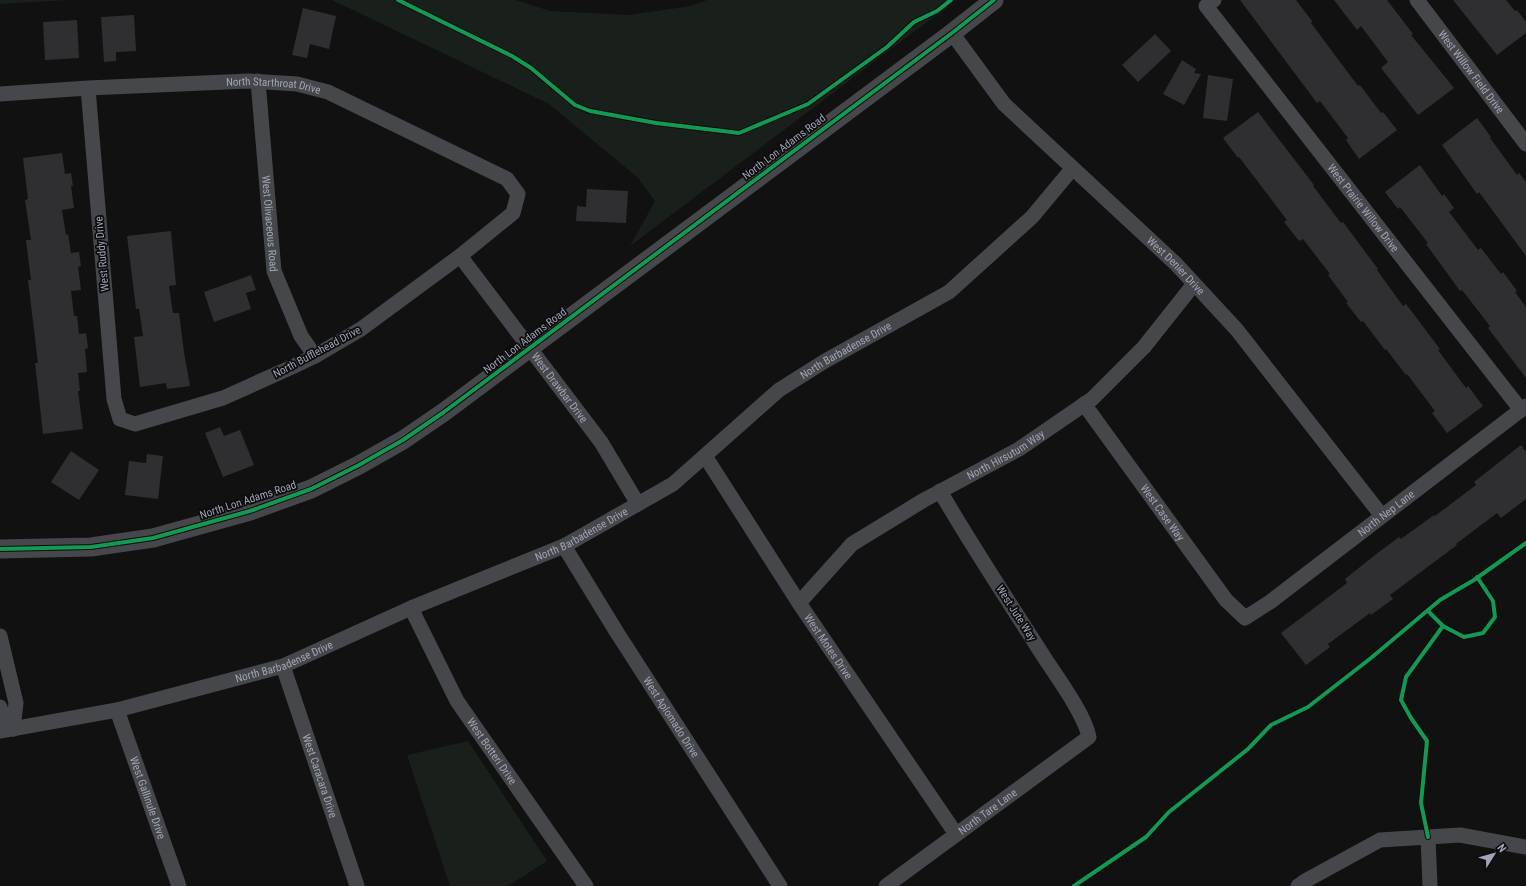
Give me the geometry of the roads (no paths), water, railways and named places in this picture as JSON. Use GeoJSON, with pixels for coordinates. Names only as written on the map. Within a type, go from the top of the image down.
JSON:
{"type":"FeatureCollection","features":[{"type":"Feature","properties":{"kind":"street","name":"North Lon Adams Road"},"geometry":{"type":"LineString","coordinates":[[0,549],[91,547],[153,538],[250,511],[304,491],[403,440],[530,349],[994,0]]}},
{"type":"Feature","properties":{"kind":"street","name":"West Willow Field Drive"},"geometry":{"type":"LineString","coordinates":[[1417,0],[1526,144]]}},
{"type":"Feature","properties":{"kind":"street","name":"West Prairie Willow Drive"},"geometry":{"type":"LineString","coordinates":[[1210,3],[1523,408]]}},
{"type":"Feature","properties":{"kind":"street","name":"West Denier Drive"},"geometry":{"type":"LineString","coordinates":[[952,33],[1004,104],[1072,169],[1176,264],[1237,330],[1382,516]]}},
{"type":"Feature","properties":{"kind":"street","name":"North Starthroat Drive"},"geometry":{"type":"LineString","coordinates":[[0,94],[88,88],[258,81],[297,84],[328,92],[507,179],[518,194]]}},
{"type":"Feature","properties":{"kind":"street","name":"West Olivaceous Road"},"geometry":{"type":"LineString","coordinates":[[258,81],[274,271],[301,336],[315,356]]}},
{"type":"Feature","properties":{"kind":"street","name":"West Ruddy Drive"},"geometry":{"type":"LineString","coordinates":[[88,88],[114,399],[120,419]]}},
{"type":"Feature","properties":{"kind":"street","name":"North Barbadense Drive"},"geometry":{"type":"LineString","coordinates":[[7,730],[117,710],[284,666],[411,608],[564,546],[673,484],[779,390],[825,361],[950,292],[1032,217],[1072,169]]}},
{"type":"Feature","properties":{"kind":"street","name":"North Bufflehead Drive"},"geometry":{"type":"LineString","coordinates":[[120,419],[135,424],[223,398],[315,356],[362,328],[460,256],[513,213],[518,194]]}},
{"type":"Feature","properties":{"kind":"street","name":"West Drawbar Drive"},"geometry":{"type":"LineString","coordinates":[[460,256],[601,442],[638,504]]}},
{"type":"Feature","properties":{"kind":"street","name":"North Hirsutum Way"},"geometry":{"type":"LineString","coordinates":[[799,603],[852,544],[924,500],[1019,449],[1092,399],[1144,347],[1194,284]]}},
{"type":"Feature","properties":{"kind":"street","name":"West Case Way"},"geometry":{"type":"LineString","coordinates":[[1084,404],[1226,600],[1245,618]]}},
{"type":"Feature","properties":{"kind":"street","name":"North Nep Lane"},"geometry":{"type":"LineString","coordinates":[[1245,618],[1270,602],[1523,408]]}},
{"type":"Feature","properties":{"kind":"street","name":"West Motes Drive"},"geometry":{"type":"LineString","coordinates":[[705,456],[799,603],[956,834]]}},
{"type":"Feature","properties":{"kind":"street","name":"West Jute Way"},"geometry":{"type":"LineString","coordinates":[[940,491],[968,538],[1070,698],[1087,728],[1089,737]]}},
{"type":"Feature","properties":{"kind":"street","name":"West Aplomado Drive"},"geometry":{"type":"LineString","coordinates":[[564,546],[616,631],[780,886]]}},
{"type":"Feature","properties":{"kind":"street","name":"West Botteri Drive"},"geometry":{"type":"LineString","coordinates":[[411,608],[457,701],[586,886]]}},
{"type":"Feature","properties":{"kind":"street"},"geometry":{"type":"LineString","coordinates":[[0,636],[16,702],[7,730]]}},
{"type":"Feature","properties":{"kind":"street","name":"West Caracara Drive"},"geometry":{"type":"LineString","coordinates":[[284,666],[357,886]]}},
{"type":"Feature","properties":{"kind":"street"},"geometry":{"type":"LineString","coordinates":[[0,707],[7,730]]}},
{"type":"Feature","properties":{"kind":"street","name":"West Gallinule Drive"},"geometry":{"type":"LineString","coordinates":[[117,710],[179,886]]}},
{"type":"Feature","properties":{"kind":"street","name":"North Tare Lane"},"geometry":{"type":"LineString","coordinates":[[886,886],[1089,737]]}},
{"type":"Feature","properties":{"kind":"street"},"geometry":{"type":"LineString","coordinates":[[1298,886],[1380,840],[1460,835],[1526,847]]}},
{"type":"Feature","properties":{"kind":"street"},"geometry":{"type":"LineString","coordinates":[[1428,837],[1430,886]]}}]}
